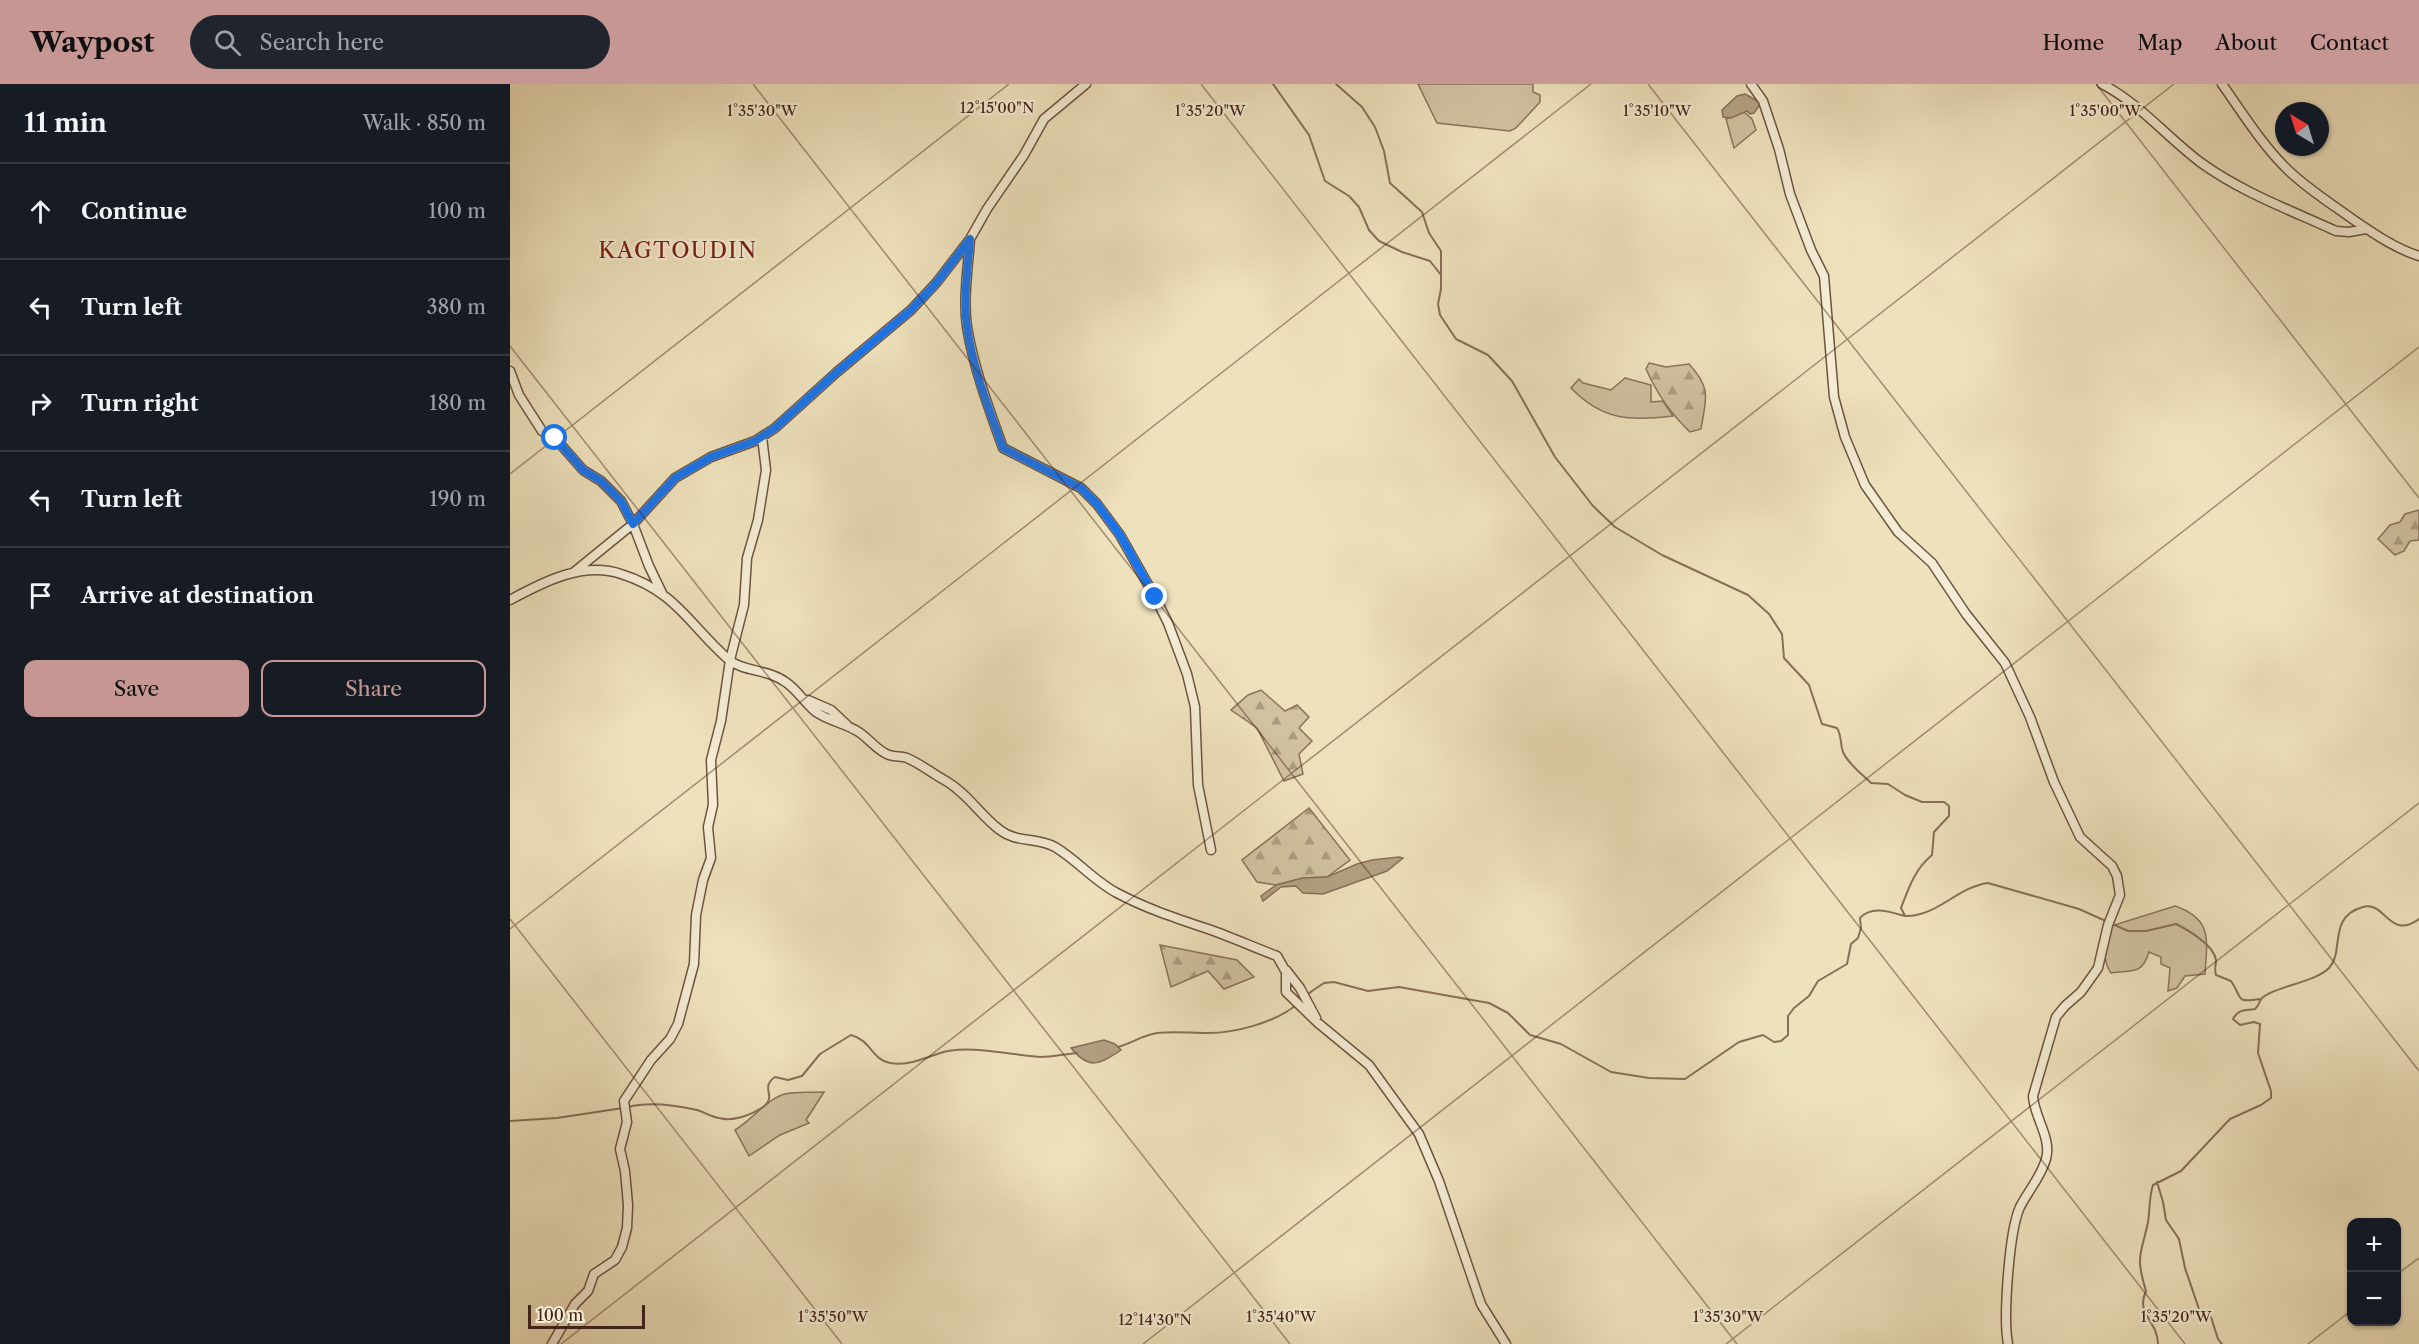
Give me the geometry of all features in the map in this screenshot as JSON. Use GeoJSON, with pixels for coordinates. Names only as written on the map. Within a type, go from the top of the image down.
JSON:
{"type":"FeatureCollection","features":[{"type":"Feature","properties":{"kind":"street"},"geometry":{"type":"LineString","coordinates":[[574,572],[633,524],[675,478],[711,457],[762,437],[911,310],[937,282],[970,239],[987,209],[1024,155],[1044,119],[1086,84]]}},
{"type":"Feature","properties":{"kind":"street"},"geometry":{"type":"LineString","coordinates":[[1751,84],[1763,101],[1779,148],[1790,194],[1811,250],[1824,276],[1834,397],[1845,436],[1865,485],[1898,532],[1937,570],[1966,614],[2005,663],[2030,717],[2054,782],[2080,837],[2112,866],[2117,876],[2120,895],[2108,925],[2098,968],[2081,992],[2056,1017],[2033,1096],[2033,1107],[2046,1143],[2047,1157],[2016,1218],[2005,1320],[2008,1344]]}},
{"type":"Feature","properties":{"kind":"street"},"geometry":{"type":"LineString","coordinates":[[2102,84],[2126,100],[2200,162],[2238,186],[2336,231],[2349,232],[2366,229]]}},
{"type":"Feature","properties":{"kind":"street"},"geometry":{"type":"LineString","coordinates":[[2222,84],[2257,134],[2288,170],[2313,192],[2366,229],[2403,250],[2419,256]]}},
{"type":"Feature","properties":{"kind":"street"},"geometry":{"type":"LineString","coordinates":[[970,239],[966,284],[967,327],[982,390],[1003,448],[1081,488],[1097,504],[1120,535],[1155,597],[1184,665],[1195,706],[1198,785],[1211,850]]}},
{"type":"Feature","properties":{"kind":"street"},"geometry":{"type":"LineString","coordinates":[[510,371],[519,395],[542,432],[555,438],[583,470],[601,481],[621,501],[662,593]]}},
{"type":"Feature","properties":{"kind":"street"},"geometry":{"type":"LineString","coordinates":[[552,1344],[575,1304],[588,1291],[594,1274],[615,1260],[627,1228],[625,1171],[620,1149],[627,1122],[624,1101],[651,1059],[670,1039],[678,1023],[694,964],[698,904],[702,880],[711,858],[708,827],[713,805],[711,760],[721,721],[730,660],[744,605],[747,558],[758,526],[766,470],[762,437]]}},
{"type":"Feature","properties":{"kind":"street"},"geometry":{"type":"LineString","coordinates":[[510,600],[534,587],[574,572],[593,569],[620,573],[662,593],[680,607],[707,640],[730,660],[749,669],[766,671],[787,683],[815,711],[829,720],[851,728],[889,755],[905,758],[946,782],[1000,831],[1015,838],[1042,842],[1055,847],[1115,893],[1163,914],[1276,955],[1300,988],[1318,1023]]}},
{"type":"Feature","properties":{"kind":"street"},"geometry":{"type":"LineString","coordinates":[[1286,970],[1286,992],[1318,1023],[1369,1065],[1425,1144],[1481,1304],[1506,1344]]}},
{"type":"Feature","properties":{"kind":"green space"},"geometry":{"type":"Polygon","coordinates":[[[1418,84],[1533,84],[1533,92],[1540,95],[1540,102],[1516,128],[1510,131],[1437,123],[1418,84]]]}},
{"type":"Feature","properties":{"kind":"green space"},"geometry":{"type":"Polygon","coordinates":[[[1744,112],[1752,119],[1756,130],[1734,148],[1726,119],[1744,112]]]}},
{"type":"Feature","properties":{"kind":"green space"},"geometry":{"type":"Polygon","coordinates":[[[1649,363],[1666,367],[1689,364],[1701,380],[1706,394],[1701,429],[1690,432],[1676,418],[1659,395],[1646,369],[1649,363]]]}},
{"type":"Feature","properties":{"kind":"green space"},"geometry":{"type":"Polygon","coordinates":[[[1625,378],[1651,385],[1651,402],[1663,401],[1673,416],[1630,418],[1606,413],[1594,407],[1571,388],[1579,379],[1583,383],[1611,390],[1625,378]]]}},
{"type":"Feature","properties":{"kind":"green space"},"geometry":{"type":"Polygon","coordinates":[[[2419,510],[2419,540],[2410,541],[2404,551],[2395,555],[2378,539],[2390,525],[2400,522],[2405,514],[2419,510]]]}},
{"type":"Feature","properties":{"kind":"green space"},"geometry":{"type":"Polygon","coordinates":[[[1261,690],[1285,711],[1297,705],[1309,717],[1299,728],[1312,741],[1299,754],[1303,774],[1284,781],[1257,728],[1231,710],[1248,695],[1261,690]]]}},
{"type":"Feature","properties":{"kind":"green space"},"geometry":{"type":"Polygon","coordinates":[[[1309,808],[1350,860],[1327,877],[1303,878],[1276,885],[1257,882],[1242,860],[1309,808]]]}},
{"type":"Feature","properties":{"kind":"green space"},"geometry":{"type":"Polygon","coordinates":[[[2175,906],[2196,917],[2202,924],[2206,941],[2205,974],[2185,976],[2177,988],[2168,991],[2170,968],[2161,964],[2161,957],[2149,952],[2140,968],[2111,973],[2105,957],[2108,927],[2175,906]]]}},
{"type":"Feature","properties":{"kind":"green space"},"geometry":{"type":"Polygon","coordinates":[[[1160,945],[1237,960],[1254,977],[1224,989],[1208,971],[1171,987],[1160,945]]]}},
{"type":"Feature","properties":{"kind":"green space"},"geometry":{"type":"Polygon","coordinates":[[[824,1092],[806,1120],[809,1123],[780,1135],[749,1156],[735,1130],[779,1096],[824,1092]]]}},
{"type":"Feature","properties":{"kind":"shaded area"},"geometry":{"type":"Polygon","coordinates":[[[1745,94],[1761,103],[1754,113],[1750,114],[1747,111],[1731,118],[1723,117],[1722,110],[1737,96],[1745,94]]]}},
{"type":"Feature","properties":{"kind":"shaded area"},"geometry":{"type":"Polygon","coordinates":[[[1403,858],[1387,871],[1323,894],[1303,893],[1296,886],[1281,887],[1263,901],[1261,896],[1276,885],[1303,878],[1327,877],[1357,864],[1403,858]]]}},
{"type":"Feature","properties":{"kind":"shaded area"},"geometry":{"type":"Polygon","coordinates":[[[1104,1040],[1115,1044],[1121,1050],[1100,1062],[1083,1060],[1071,1048],[1104,1040]]]}},
{"type":"Feature","properties":{"kind":"waterway"},"geometry":{"type":"LineString","coordinates":[[1273,84],[1309,135],[1325,181],[1349,196],[1359,207],[1369,230],[1379,241],[1402,252],[1430,261],[1441,275]]}},
{"type":"Feature","properties":{"kind":"waterway"},"geometry":{"type":"LineString","coordinates":[[1336,84],[1362,107],[1375,127],[1384,151],[1390,183],[1422,212],[1429,233],[1441,251],[1441,289],[1438,304],[1440,315],[1456,339],[1488,355],[1512,381],[1555,457],[1593,506],[1615,527],[1662,555],[1748,595],[1769,614],[1782,634],[1784,658],[1809,685],[1822,724],[1837,728],[1845,756],[1871,783],[1888,784],[1922,802],[1944,802],[1949,806],[1949,816],[1934,832],[1932,855],[1917,872],[1907,893],[1901,908],[1905,916],[1927,912],[1966,890],[1988,883],[2079,909],[2128,931],[2146,931],[2176,924],[2211,949],[2216,960],[2216,975],[2231,981],[2240,998],[2243,1000],[2260,999]]}},
{"type":"Feature","properties":{"kind":"waterway"},"geometry":{"type":"LineString","coordinates":[[2158,1344],[2155,1329],[2143,1306],[2146,1291],[2140,1262],[2153,1185],[2181,1171],[2230,1119],[2271,1098],[2271,1091],[2258,1053],[2260,1024],[2254,1022],[2240,1025],[2233,1019],[2235,1015],[2245,1010],[2255,1009],[2262,998],[2268,994],[2315,977],[2329,968],[2334,961],[2341,926],[2352,912],[2370,906],[2394,923],[2401,925],[2409,925],[2419,919]]}},
{"type":"Feature","properties":{"kind":"waterway"},"geometry":{"type":"LineString","coordinates":[[1299,1002],[1324,983],[1334,982],[1368,991],[1399,987],[1489,1003],[1508,1013],[1530,1035],[1561,1044],[1611,1072],[1649,1078],[1685,1079],[1739,1042],[1763,1035],[1774,1042],[1781,1041],[1788,1035],[1788,1016],[1794,1008],[1809,996],[1818,981],[1847,964],[1851,944],[1858,938],[1861,928],[1860,918],[1876,911],[1887,911],[1905,916]]}},
{"type":"Feature","properties":{"kind":"waterway"},"geometry":{"type":"LineString","coordinates":[[1118,1047],[1157,1033],[1219,1033],[1242,1029],[1265,1022],[1295,1006]]}},
{"type":"Feature","properties":{"kind":"waterway"},"geometry":{"type":"LineString","coordinates":[[628,1107],[662,1104],[697,1110],[724,1119],[742,1117],[767,1103],[768,1085],[775,1077],[788,1080],[802,1076],[820,1054],[851,1035],[863,1041],[879,1058],[897,1064],[959,1050],[982,1050],[1040,1057],[1077,1053]]}},
{"type":"Feature","properties":{"kind":"waterway"},"geometry":{"type":"LineString","coordinates":[[510,1121],[557,1118],[623,1108]]}},
{"type":"Feature","properties":{"kind":"waterway"},"geometry":{"type":"LineString","coordinates":[[2157,1182],[2166,1220],[2179,1239],[2185,1268],[2199,1309],[2211,1317],[2218,1339],[2222,1344]]}},
{"type":"Feature","properties":{"kind":"district","name":"KAGTOUDIN"},"geometry":{"type":"Point","coordinates":[678,250]}},
{"type":"Feature","properties":{"kind":"route"},"geometry":{"type":"LineString","coordinates":[[555,438],[583,470],[601,481],[621,501],[633,524],[657,495],[675,478],[711,457],[755,441],[775,428],[911,310],[937,282],[970,239],[966,284],[967,327],[982,390],[1003,448],[1081,488],[1097,504],[1120,535],[1155,597]]}}]}
